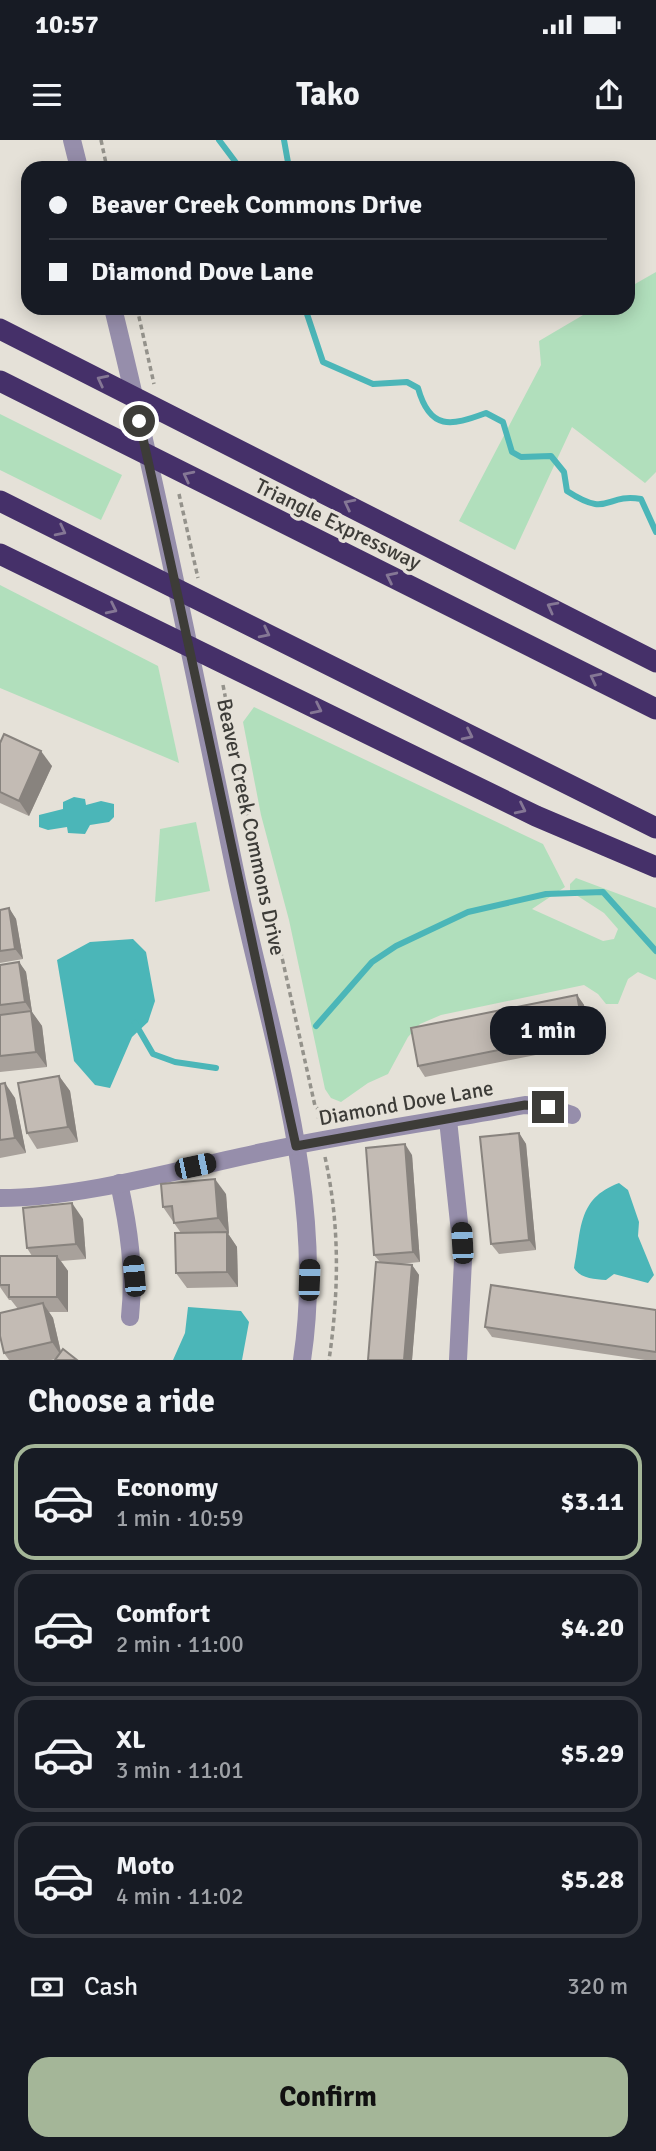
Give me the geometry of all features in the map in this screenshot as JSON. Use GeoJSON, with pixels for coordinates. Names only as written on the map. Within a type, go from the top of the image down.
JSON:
{"type":"FeatureCollection","features":[{"type":"Feature","properties":{"kind":"highway"},"geometry":{"type":"LineString","coordinates":[[0,317],[52,355]]}},
{"type":"Feature","properties":{"kind":"highway"},"geometry":{"type":"LineString","coordinates":[[0,329],[656,662]]}},
{"type":"Feature","properties":{"kind":"highway","name":"Triangle Expressway"},"geometry":{"type":"LineString","coordinates":[[0,381],[656,709]]}},
{"type":"Feature","properties":{"kind":"highway"},"geometry":{"type":"LineString","coordinates":[[0,501],[656,828]]}},
{"type":"Feature","properties":{"kind":"highway"},"geometry":{"type":"LineString","coordinates":[[0,557],[536,816],[656,867]]}},
{"type":"Feature","properties":{"kind":"street"},"geometry":{"type":"LineString","coordinates":[[72,140],[77,161]]}},
{"type":"Feature","properties":{"kind":"street","name":"Beaver Creek Commons Drive"},"geometry":{"type":"LineString","coordinates":[[115,315],[199,684],[233,862],[305,1194],[309,1263],[302,1360]]}},
{"type":"Feature","properties":{"kind":"street","name":"Diamond Dove Lane"},"geometry":{"type":"LineString","coordinates":[[0,1198],[118,1183],[296,1146],[525,1105],[548,1107],[572,1115]]}},
{"type":"Feature","properties":{"kind":"street"},"geometry":{"type":"LineString","coordinates":[[448,1120],[463,1260],[458,1360]]}},
{"type":"Feature","properties":{"kind":"street"},"geometry":{"type":"LineString","coordinates":[[118,1183],[131,1239],[134,1276],[130,1317]]}},
{"type":"Feature","properties":{"kind":"path"},"geometry":{"type":"LineString","coordinates":[[101,140],[106,161]]}},
{"type":"Feature","properties":{"kind":"path"},"geometry":{"type":"LineString","coordinates":[[139,315],[156,394]]}},
{"type":"Feature","properties":{"kind":"path"},"geometry":{"type":"LineString","coordinates":[[177,486],[201,591]]}},
{"type":"Feature","properties":{"kind":"path"},"geometry":{"type":"LineString","coordinates":[[222,682],[257,862],[271,908],[315,1106],[321,1112],[316,1121]]}},
{"type":"Feature","properties":{"kind":"path"},"geometry":{"type":"LineString","coordinates":[[327,1165],[337,1237],[334,1326],[329,1360]]}},
{"type":"Feature","properties":{"kind":"green space"},"geometry":{"type":"Polygon","coordinates":[[[656,272],[656,472],[645,483],[572,427],[515,550],[459,521],[541,365],[539,341],[583,315],[635,315],[635,284],[656,272]]]}},
{"type":"Feature","properties":{"kind":"green space"},"geometry":{"type":"Polygon","coordinates":[[[0,414],[122,475],[101,520],[0,470],[0,414]]]}},
{"type":"Feature","properties":{"kind":"green space"},"geometry":{"type":"Polygon","coordinates":[[[0,585],[158,666],[179,763],[0,688],[0,585]]]}},
{"type":"Feature","properties":{"kind":"green space"},"geometry":{"type":"Polygon","coordinates":[[[254,707],[543,844],[565,887],[532,909],[603,941],[614,939],[618,929],[604,913],[570,891],[570,884],[576,878],[656,908],[656,980],[638,972],[628,979],[618,1004],[606,1004],[598,994],[584,985],[441,1015],[420,1024],[408,1037],[388,1074],[368,1083],[341,1102],[331,1098],[325,1089],[289,920],[261,815],[243,722],[254,707]]]}},
{"type":"Feature","properties":{"kind":"green space"},"geometry":{"type":"Polygon","coordinates":[[[196,822],[210,891],[155,902],[160,829],[196,822]]]}},
{"type":"Feature","properties":{"kind":"water"},"geometry":{"type":"Polygon","coordinates":[[[74,797],[85,799],[86,805],[101,801],[114,804],[114,817],[109,822],[90,825],[85,834],[68,833],[67,827],[48,830],[39,827],[39,815],[63,809],[63,802],[74,797]]]}},
{"type":"Feature","properties":{"kind":"water"},"geometry":{"type":"Polygon","coordinates":[[[133,939],[146,952],[155,1001],[148,1022],[132,1037],[110,1088],[95,1085],[74,1061],[57,960],[90,942],[133,939]]]}},
{"type":"Feature","properties":{"kind":"water"},"geometry":{"type":"Polygon","coordinates":[[[619,1183],[628,1190],[639,1222],[638,1236],[654,1275],[648,1283],[614,1274],[606,1280],[592,1279],[574,1268],[580,1229],[588,1207],[605,1190],[619,1183]]]}},
{"type":"Feature","properties":{"kind":"water"},"geometry":{"type":"Polygon","coordinates":[[[188,1307],[241,1311],[249,1322],[242,1360],[173,1360],[185,1333],[188,1307]]]}},
{"type":"Feature","properties":{"kind":"building"},"geometry":{"type":"Polygon","coordinates":[[[4,734],[41,751],[19,801],[0,792],[0,743],[4,734]]]}},
{"type":"Feature","properties":{"kind":"building"},"geometry":{"type":"Polygon","coordinates":[[[9,908],[15,949],[0,951],[0,910],[9,908]]]}},
{"type":"Feature","properties":{"kind":"building"},"geometry":{"type":"Polygon","coordinates":[[[19,962],[25,1002],[0,1005],[0,965],[19,962]]]}},
{"type":"Feature","properties":{"kind":"building"},"geometry":{"type":"Polygon","coordinates":[[[577,995],[584,1033],[418,1066],[411,1028],[577,995]]]}},
{"type":"Feature","properties":{"kind":"building"},"geometry":{"type":"Polygon","coordinates":[[[31,1011],[36,1052],[0,1056],[0,1015],[31,1011]]]}},
{"type":"Feature","properties":{"kind":"building"},"geometry":{"type":"Polygon","coordinates":[[[59,1076],[68,1127],[27,1133],[18,1083],[59,1076]]]}},
{"type":"Feature","properties":{"kind":"building"},"geometry":{"type":"Polygon","coordinates":[[[5,1083],[15,1138],[0,1140],[0,1084],[5,1083]]]}},
{"type":"Feature","properties":{"kind":"building"},"geometry":{"type":"Polygon","coordinates":[[[519,1133],[529,1240],[491,1244],[480,1137],[519,1133]]]}},
{"type":"Feature","properties":{"kind":"building"},"geometry":{"type":"Polygon","coordinates":[[[405,1144],[413,1252],[374,1255],[366,1148],[405,1144]]]}},
{"type":"Feature","properties":{"kind":"building"},"geometry":{"type":"Polygon","coordinates":[[[215,1179],[218,1218],[174,1223],[172,1206],[163,1207],[161,1184],[215,1179]]]}},
{"type":"Feature","properties":{"kind":"building"},"geometry":{"type":"Polygon","coordinates":[[[72,1203],[76,1244],[27,1248],[23,1208],[72,1203]]]}},
{"type":"Feature","properties":{"kind":"building"},"geometry":{"type":"Polygon","coordinates":[[[227,1232],[227,1272],[176,1273],[175,1233],[227,1232]]]}},
{"type":"Feature","properties":{"kind":"building"},"geometry":{"type":"Polygon","coordinates":[[[0,1256],[57,1256],[57,1297],[9,1297],[9,1285],[0,1285],[0,1256]]]}},
{"type":"Feature","properties":{"kind":"building"},"geometry":{"type":"Polygon","coordinates":[[[376,1262],[412,1265],[404,1360],[368,1360],[376,1262]]]}},
{"type":"Feature","properties":{"kind":"building"},"geometry":{"type":"Polygon","coordinates":[[[491,1285],[656,1310],[656,1352],[485,1327],[491,1285]]]}},
{"type":"Feature","properties":{"kind":"building"},"geometry":{"type":"Polygon","coordinates":[[[43,1303],[52,1342],[4,1353],[0,1336],[0,1313],[43,1303]]]}},
{"type":"Feature","properties":{"kind":"building"},"geometry":{"type":"Polygon","coordinates":[[[63,1349],[77,1360],[55,1360],[63,1349]]]}},
{"type":"Feature","properties":{"kind":"waterway"},"geometry":{"type":"LineString","coordinates":[[219,140],[235,161]]}},
{"type":"Feature","properties":{"kind":"waterway"},"geometry":{"type":"LineString","coordinates":[[284,140],[288,161]]}},
{"type":"Feature","properties":{"kind":"waterway"},"geometry":{"type":"LineString","coordinates":[[307,315],[323,362],[373,384],[407,382],[418,388],[429,412],[443,421],[462,421],[486,413],[503,422],[512,452],[521,457],[551,456],[564,472],[567,491],[581,499],[600,504],[620,499],[641,499],[656,532]]}},
{"type":"Feature","properties":{"kind":"waterway"},"geometry":{"type":"LineString","coordinates":[[316,1026],[372,962],[396,946],[468,912],[546,894],[603,892],[656,951]]}},
{"type":"Feature","properties":{"kind":"waterway"},"geometry":{"type":"LineString","coordinates":[[135,1023],[153,1054],[175,1062],[216,1068]]}},
{"type":"Feature","properties":{"kind":"route"},"geometry":{"type":"LineString","coordinates":[[139,421],[199,684],[233,862],[296,1146],[525,1105],[548,1107]]}}]}
